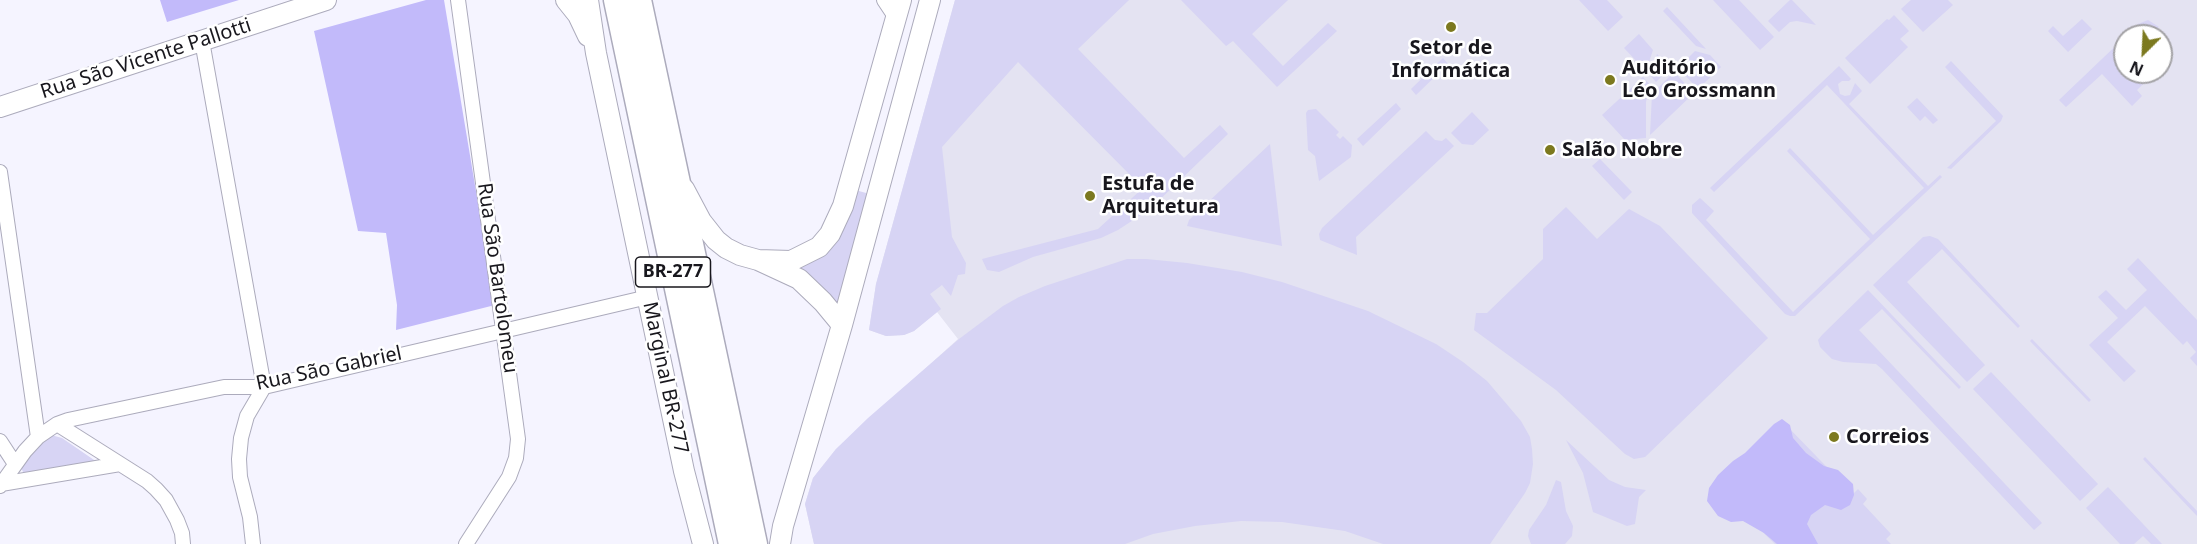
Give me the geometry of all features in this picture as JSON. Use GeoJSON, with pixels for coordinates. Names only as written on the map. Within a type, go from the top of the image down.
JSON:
{"type":"FeatureCollection","features":[{"type":"Feature","properties":{"kind":"highway","name":"BR-277"},"geometry":{"type":"LineString","coordinates":[[616,0],[731,544]]}},
{"type":"Feature","properties":{"kind":"highway","name":"BR-277"},"geometry":{"type":"LineString","coordinates":[[639,0],[755,544]]}},
{"type":"Feature","properties":{"kind":"main road","name":"Rua São Vicente Pallotti"},"geometry":{"type":"LineString","coordinates":[[0,107],[326,0]]}},
{"type":"Feature","properties":{"kind":"main road"},"geometry":{"type":"LineString","coordinates":[[566,0],[578,15],[596,53]]}},
{"type":"Feature","properties":{"kind":"main road","name":"Marginal BR-277"},"geometry":{"type":"LineString","coordinates":[[588,0],[596,53],[684,471],[703,544]]}},
{"type":"Feature","properties":{"kind":"main road"},"geometry":{"type":"LineString","coordinates":[[780,544],[783,526],[842,325],[925,6]]}},
{"type":"Feature","properties":{"kind":"main road"},"geometry":{"type":"LineString","coordinates":[[758,260],[791,261],[819,247],[830,234],[843,206],[898,9]]}},
{"type":"Feature","properties":{"kind":"main road"},"geometry":{"type":"LineString","coordinates":[[674,170],[708,231],[726,249],[758,260],[799,279],[823,302],[842,325]]}},
{"type":"Feature","properties":{"kind":"street","name":"Rua São Bartolomeu"},"geometry":{"type":"LineString","coordinates":[[458,0],[518,439],[516,458],[501,492],[466,544]]}},
{"type":"Feature","properties":{"kind":"street"},"geometry":{"type":"LineString","coordinates":[[884,0],[898,9]]}},
{"type":"Feature","properties":{"kind":"street"},"geometry":{"type":"LineString","coordinates":[[202,41],[264,387],[247,416],[241,438],[239,459],[240,477],[250,517],[253,544]]}},
{"type":"Feature","properties":{"kind":"street"},"geometry":{"type":"LineString","coordinates":[[0,172],[38,437]]}},
{"type":"Feature","properties":{"kind":"street","name":"Rua São Gabriel"},"geometry":{"type":"LineString","coordinates":[[1,485],[38,437],[57,424],[81,417],[224,387],[264,387],[648,297]]}},
{"type":"Feature","properties":{"kind":"street"},"geometry":{"type":"LineString","coordinates":[[57,424],[147,481],[166,500],[177,520],[183,544]]}},
{"type":"Feature","properties":{"kind":"street"},"geometry":{"type":"LineString","coordinates":[[0,441],[15,464]]}},
{"type":"Feature","properties":{"kind":"street"},"geometry":{"type":"LineString","coordinates":[[1,485],[120,464]]}},
{"type":"Feature","properties":{"kind":"shaded area"},"geometry":{"type":"Polygon","coordinates":[[[160,0],[239,0],[167,22],[160,0]]]}},
{"type":"Feature","properties":{"kind":"shaded area"},"geometry":{"type":"Polygon","coordinates":[[[426,0],[444,0],[495,305],[396,330],[397,305],[386,233],[358,231],[314,31],[426,0]]]}},
{"type":"Feature","properties":{"kind":"shaded area"},"geometry":{"type":"Polygon","coordinates":[[[955,0],[2197,0],[2197,544],[814,544],[805,504],[813,478],[836,449],[958,339],[937,312],[914,331],[904,335],[886,336],[869,330],[876,284],[955,0]]]}},
{"type":"Feature","properties":{"kind":"shaded area"},"geometry":{"type":"Polygon","coordinates":[[[955,0],[1129,0],[1078,49],[1184,158],[1220,125],[1228,134],[1150,209],[1118,230],[1101,238],[1033,257],[999,272],[987,270],[982,259],[1098,229],[1143,188],[1018,62],[942,147],[952,237],[966,263],[965,274],[958,275],[951,296],[942,285],[930,294],[941,309],[914,331],[904,335],[886,336],[869,330],[876,284],[955,0]]]}},
{"type":"Feature","properties":{"kind":"shaded area"},"geometry":{"type":"Polygon","coordinates":[[[1181,0],[1288,0],[1252,34],[1283,66],[1328,23],[1337,31],[1277,87],[1233,41],[1226,46],[1181,0]]]}},
{"type":"Feature","properties":{"kind":"shaded area"},"geometry":{"type":"Polygon","coordinates":[[[1579,0],[1607,0],[1623,17],[1608,31],[1579,0]]]}},
{"type":"Feature","properties":{"kind":"shaded area"},"geometry":{"type":"Polygon","coordinates":[[[1713,0],[1739,0],[1774,37],[1760,50],[1713,0]]]}},
{"type":"Feature","properties":{"kind":"shaded area"},"geometry":{"type":"Polygon","coordinates":[[[1790,0],[1816,25],[1790,22],[1779,32],[1768,21],[1790,0]]]}},
{"type":"Feature","properties":{"kind":"shaded area"},"geometry":{"type":"Polygon","coordinates":[[[1911,0],[1948,0],[1953,5],[1923,32],[1901,9],[1911,0]]]}},
{"type":"Feature","properties":{"kind":"shaded area"},"geometry":{"type":"Polygon","coordinates":[[[1667,7],[1706,49],[1696,46],[1663,11],[1667,7]]]}},
{"type":"Feature","properties":{"kind":"shaded area"},"geometry":{"type":"Polygon","coordinates":[[[1894,15],[1909,31],[1900,39],[1908,47],[1870,84],[1845,58],[1894,15]]]}},
{"type":"Feature","properties":{"kind":"shaded area"},"geometry":{"type":"Polygon","coordinates":[[[2082,19],[2092,29],[2068,52],[2048,31],[2053,26],[2063,36],[2082,19]]]}},
{"type":"Feature","properties":{"kind":"shaded area"},"geometry":{"type":"Polygon","coordinates":[[[2148,20],[2154,24],[2138,24],[2148,20]]]}},
{"type":"Feature","properties":{"kind":"shaded area"},"geometry":{"type":"Polygon","coordinates":[[[1639,34],[1653,50],[1646,71],[1624,48],[1639,34]]]}},
{"type":"Feature","properties":{"kind":"shaded area"},"geometry":{"type":"Polygon","coordinates":[[[2113,48],[2113,84],[2143,84],[2137,90],[2142,96],[2132,106],[2102,74],[2066,107],[2059,100],[2113,48]]]}},
{"type":"Feature","properties":{"kind":"shaded area"},"geometry":{"type":"Polygon","coordinates":[[[1695,51],[1710,55],[1721,67],[1698,89],[1678,68],[1695,51]]]}},
{"type":"Feature","properties":{"kind":"shaded area"},"geometry":{"type":"Polygon","coordinates":[[[1657,54],[1670,68],[1656,82],[1650,75],[1657,54]]]}},
{"type":"Feature","properties":{"kind":"shaded area"},"geometry":{"type":"Polygon","coordinates":[[[1443,58],[1448,64],[1416,95],[1411,89],[1443,58]]]}},
{"type":"Feature","properties":{"kind":"shaded area"},"geometry":{"type":"Polygon","coordinates":[[[1951,61],[2003,116],[2001,121],[1951,169],[1947,168],[1996,121],[1945,67],[1951,61]]]}},
{"type":"Feature","properties":{"kind":"shaded area"},"geometry":{"type":"Polygon","coordinates":[[[1839,66],[1851,79],[1838,84],[1840,94],[1850,95],[1855,83],[1862,91],[1849,104],[1928,186],[1940,175],[1942,177],[1795,316],[1790,316],[1785,314],[1692,213],[1692,205],[1700,198],[1714,211],[1706,220],[1793,312],[1870,239],[1787,151],[1790,148],[1873,235],[1924,188],[1827,85],[1714,192],[1710,188],[1839,66]]]}},
{"type":"Feature","properties":{"kind":"shaded area"},"geometry":{"type":"Polygon","coordinates":[[[1674,72],[1694,93],[1650,135],[1652,94],[1674,72]]]}},
{"type":"Feature","properties":{"kind":"shaded area"},"geometry":{"type":"Polygon","coordinates":[[[1643,77],[1652,87],[1648,92],[1646,102],[1646,138],[1625,140],[1602,115],[1643,77]]]}},
{"type":"Feature","properties":{"kind":"shaded area"},"geometry":{"type":"Polygon","coordinates":[[[1917,98],[1938,120],[1933,124],[1925,116],[1920,121],[1907,107],[1917,98]]]}},
{"type":"Feature","properties":{"kind":"shaded area"},"geometry":{"type":"Polygon","coordinates":[[[1396,103],[1401,109],[1363,146],[1357,139],[1396,103]]]}},
{"type":"Feature","properties":{"kind":"shaded area"},"geometry":{"type":"Polygon","coordinates":[[[1316,109],[1339,132],[1336,135],[1340,139],[1343,136],[1352,145],[1351,157],[1319,181],[1315,156],[1308,150],[1306,113],[1308,110],[1316,109]]]}},
{"type":"Feature","properties":{"kind":"shaded area"},"geometry":{"type":"Polygon","coordinates":[[[1472,112],[1489,130],[1473,145],[1462,144],[1451,133],[1472,112]]]}},
{"type":"Feature","properties":{"kind":"shaded area"},"geometry":{"type":"Polygon","coordinates":[[[1426,131],[1435,140],[1442,141],[1446,138],[1454,146],[1356,237],[1357,255],[1320,240],[1319,234],[1322,228],[1426,131]]]}},
{"type":"Feature","properties":{"kind":"shaded area"},"geometry":{"type":"Polygon","coordinates":[[[1270,144],[1282,246],[1187,226],[1189,220],[1270,144]]]}},
{"type":"Feature","properties":{"kind":"shaded area"},"geometry":{"type":"Polygon","coordinates":[[[1600,159],[1632,192],[1624,200],[1592,166],[1600,159]]]}},
{"type":"Feature","properties":{"kind":"shaded area"},"geometry":{"type":"Polygon","coordinates":[[[848,188],[877,196],[842,325],[779,261],[805,255],[848,188]]]}},
{"type":"Feature","properties":{"kind":"shaded area"},"geometry":{"type":"Polygon","coordinates":[[[1566,207],[1597,239],[1629,209],[1660,226],[1768,338],[1645,457],[1634,459],[1625,454],[1556,390],[1474,330],[1476,313],[1487,313],[1543,259],[1543,229],[1566,207]]]}},
{"type":"Feature","properties":{"kind":"shaded area"},"geometry":{"type":"Polygon","coordinates":[[[1930,236],[1938,239],[2020,326],[2018,328],[1942,249],[1907,282],[1985,365],[1967,382],[1873,285],[1923,237],[1930,236]]]}},
{"type":"Feature","properties":{"kind":"shaded area"},"geometry":{"type":"Polygon","coordinates":[[[2138,258],[2197,320],[2197,366],[2190,358],[2196,352],[2187,341],[2183,345],[2145,306],[2107,342],[2136,371],[2124,382],[2089,345],[2118,318],[2098,297],[2106,290],[2126,310],[2147,290],[2127,269],[2138,258]]]}},
{"type":"Feature","properties":{"kind":"shaded area"},"geometry":{"type":"Polygon","coordinates":[[[1127,259],[1187,263],[1242,272],[1282,282],[1368,311],[1436,344],[1487,381],[1521,421],[1530,437],[1533,464],[1530,483],[1525,493],[1490,544],[1383,544],[1345,531],[1282,522],[1241,521],[1153,534],[1125,544],[814,544],[805,504],[813,478],[836,449],[868,418],[959,339],[1003,306],[1045,286],[1127,259]]]}},
{"type":"Feature","properties":{"kind":"shaded area"},"geometry":{"type":"Polygon","coordinates":[[[1868,290],[1961,387],[1959,389],[1882,309],[1859,330],[2042,523],[2034,530],[1882,369],[1876,364],[1832,359],[1820,347],[1818,340],[1822,335],[1868,290]]]}},
{"type":"Feature","properties":{"kind":"shaded area"},"geometry":{"type":"Polygon","coordinates":[[[2032,339],[2091,400],[2089,402],[2030,341],[2032,339]]]}},
{"type":"Feature","properties":{"kind":"shaded area"},"geometry":{"type":"Polygon","coordinates":[[[1991,372],[2098,484],[2080,501],[1973,389],[1991,372]]]}},
{"type":"Feature","properties":{"kind":"shaded area"},"geometry":{"type":"Polygon","coordinates":[[[1782,419],[1790,425],[1793,438],[1806,453],[1824,466],[1838,470],[1853,484],[1854,495],[1850,505],[1841,510],[1825,505],[1811,515],[1807,524],[1818,544],[1777,544],[1764,533],[1743,521],[1731,522],[1718,516],[1707,501],[1709,488],[1718,475],[1782,419]]]}},
{"type":"Feature","properties":{"kind":"shaded area"},"geometry":{"type":"Polygon","coordinates":[[[1784,423],[1853,494],[1858,489],[1867,499],[1863,504],[1891,534],[1886,539],[1891,544],[1775,544],[1741,511],[1784,423]]]}},
{"type":"Feature","properties":{"kind":"shaded area"},"geometry":{"type":"Polygon","coordinates":[[[51,435],[62,438],[97,462],[26,474],[23,472],[21,467],[51,435]]]}},
{"type":"Feature","properties":{"kind":"shaded area"},"geometry":{"type":"Polygon","coordinates":[[[1566,440],[1609,480],[1625,487],[1646,490],[1639,497],[1635,524],[1627,526],[1593,512],[1583,473],[1566,440]]]}},
{"type":"Feature","properties":{"kind":"shaded area"},"geometry":{"type":"Polygon","coordinates":[[[2145,457],[2197,511],[2197,516],[2143,459],[2145,457]]]}},
{"type":"Feature","properties":{"kind":"shaded area"},"geometry":{"type":"Polygon","coordinates":[[[1556,480],[1561,482],[1566,511],[1573,526],[1572,536],[1565,544],[1531,544],[1528,536],[1529,530],[1546,505],[1556,480]]]}},
{"type":"Feature","properties":{"kind":"shaded area"},"geometry":{"type":"Polygon","coordinates":[[[2108,487],[2162,544],[2151,544],[2143,536],[2134,544],[2120,544],[2086,508],[2108,487]]]}},
{"type":"Feature","properties":{"kind":"place","name":"Setor de Informática"},"geometry":{"type":"Point","coordinates":[1451,27]}},
{"type":"Feature","properties":{"kind":"place","name":"Auditório Léo Grossmann"},"geometry":{"type":"Point","coordinates":[1610,80]}},
{"type":"Feature","properties":{"kind":"place","name":"Salão Nobre"},"geometry":{"type":"Point","coordinates":[1550,150]}},
{"type":"Feature","properties":{"kind":"place","name":"Estufa de Arquitetura"},"geometry":{"type":"Point","coordinates":[1090,196]}},
{"type":"Feature","properties":{"kind":"place","name":"Correios"},"geometry":{"type":"Point","coordinates":[1834,437]}}]}
